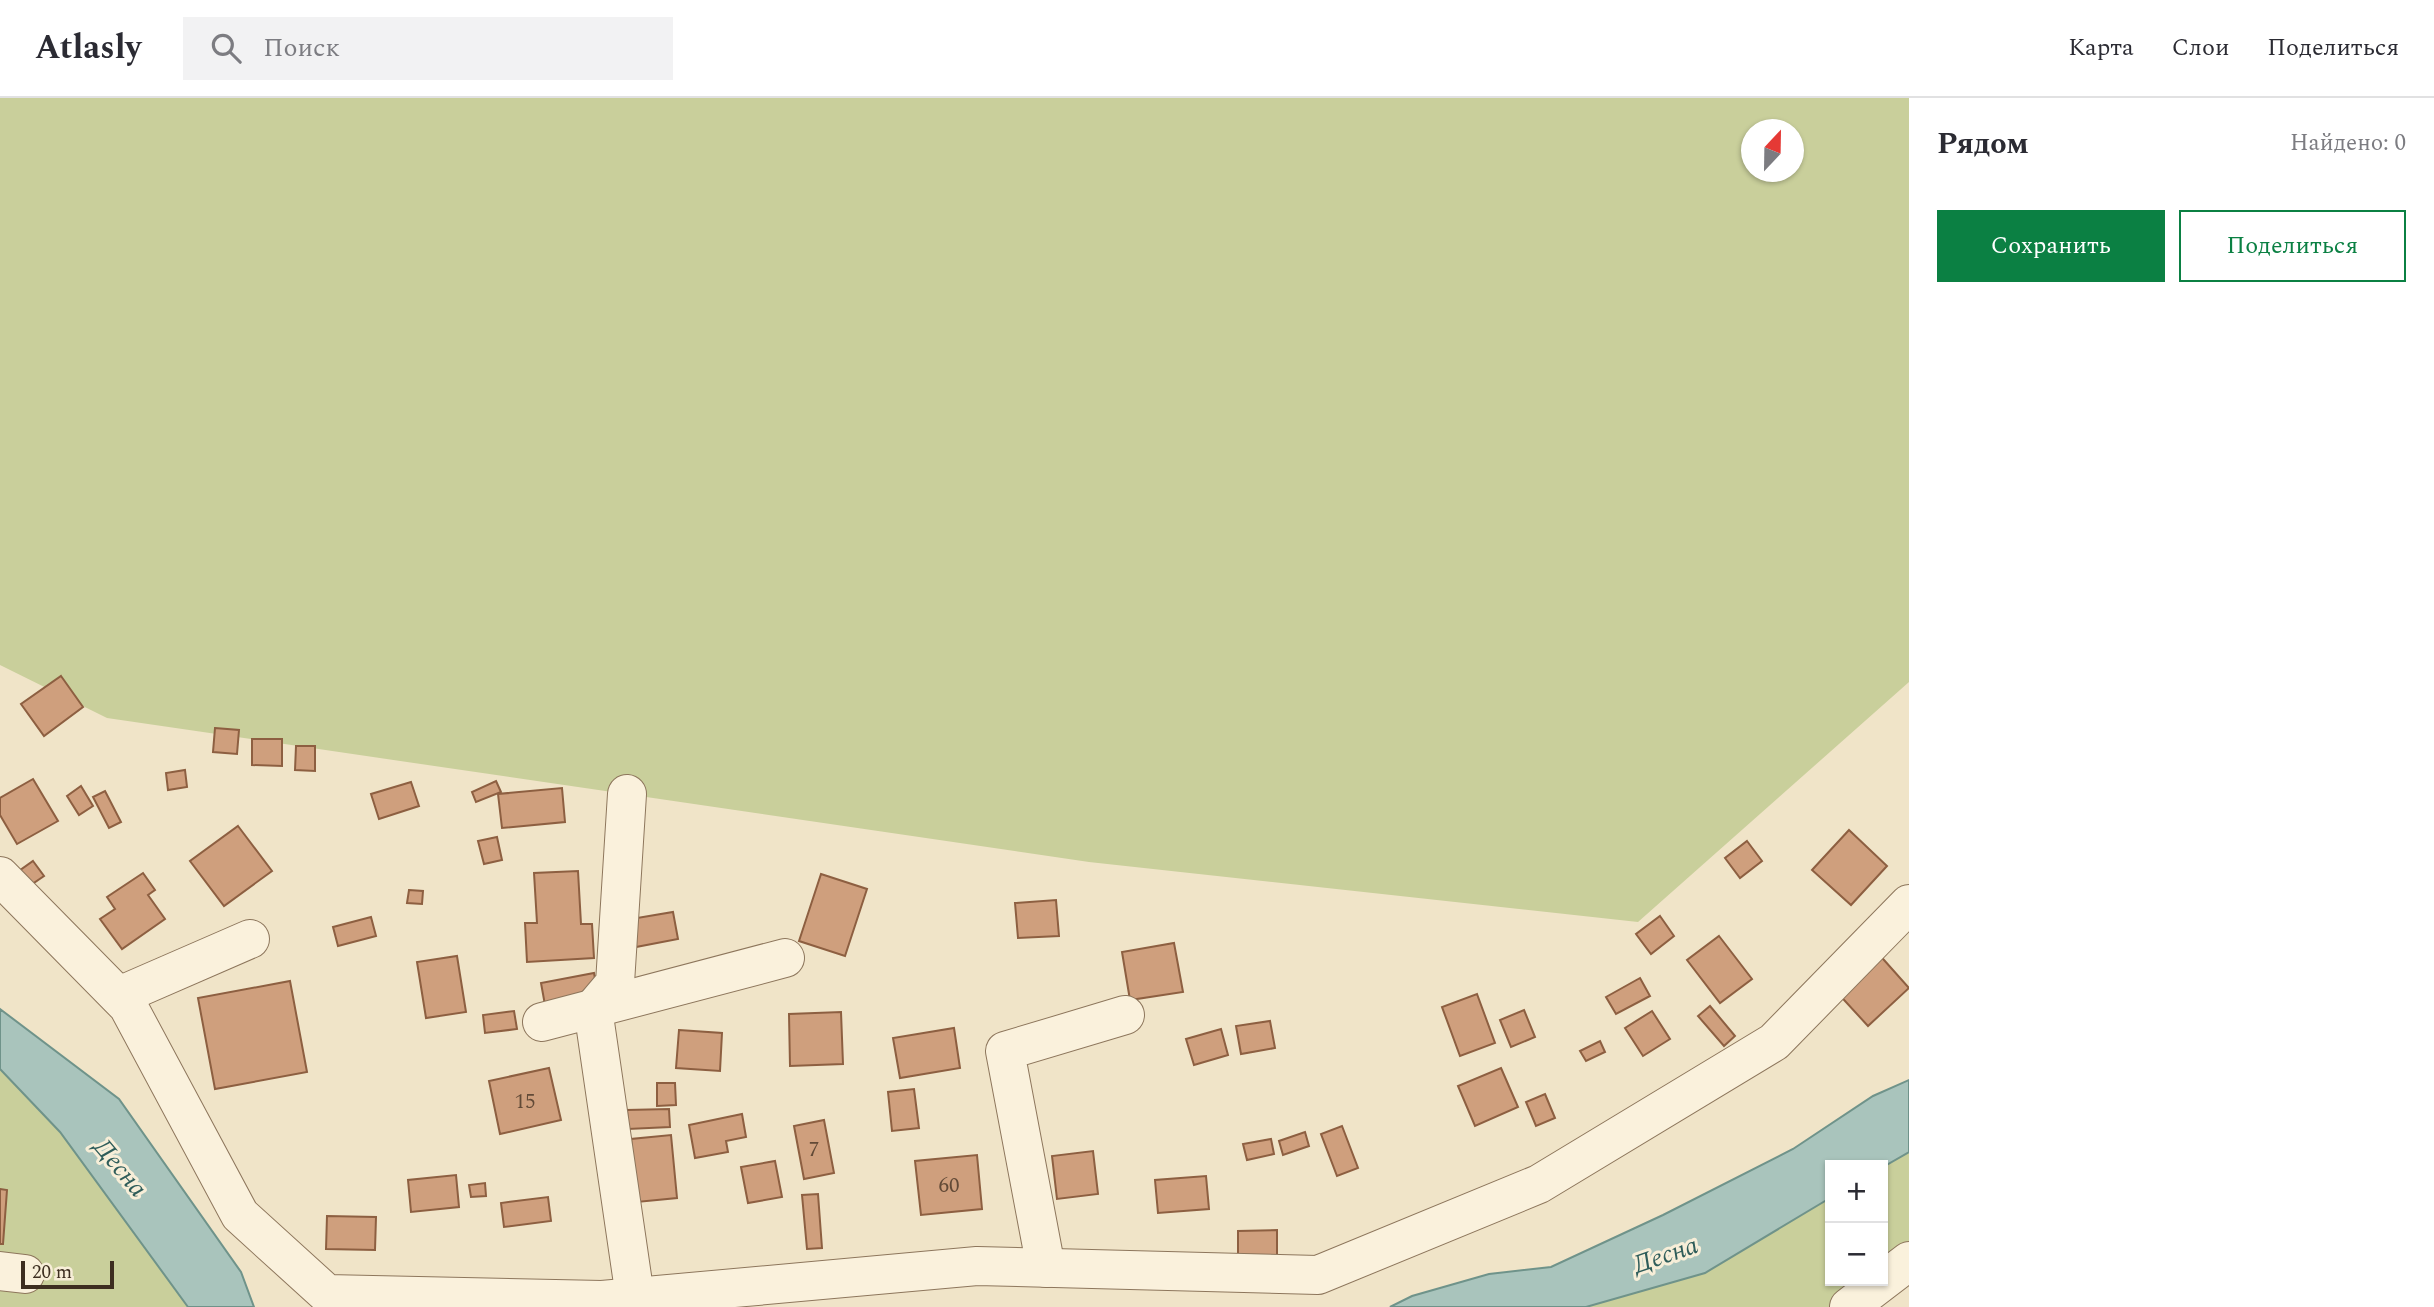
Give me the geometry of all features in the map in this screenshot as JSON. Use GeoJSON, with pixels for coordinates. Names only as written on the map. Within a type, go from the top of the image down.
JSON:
{"type":"FeatureCollection","features":[{"type":"Feature","properties":{"kind":"street"},"geometry":{"type":"LineString","coordinates":[[627,794],[615,983],[593,1009],[635,1297]]}},
{"type":"Feature","properties":{"kind":"street"},"geometry":{"type":"LineString","coordinates":[[0,876],[128,1006],[240,1215],[327,1294],[602,1300],[977,1266],[1318,1275],[1539,1184],[1774,1042],[1909,904]]}},
{"type":"Feature","properties":{"kind":"street"},"geometry":{"type":"LineString","coordinates":[[119,996],[250,939]]}},
{"type":"Feature","properties":{"kind":"street"},"geometry":{"type":"LineString","coordinates":[[542,1021],[785,958]]}},
{"type":"Feature","properties":{"kind":"street"},"geometry":{"type":"LineString","coordinates":[[1046,1268],[1004,1051],[1125,1015]]}},
{"type":"Feature","properties":{"kind":"street"},"geometry":{"type":"LineString","coordinates":[[1849,1307],[1909,1261]]}},
{"type":"Feature","properties":{"kind":"green space"},"geometry":{"type":"Polygon","coordinates":[[[0,98],[1909,98],[1909,682],[1638,922],[1089,862],[107,718],[0,665],[0,98]]]}},
{"type":"Feature","properties":{"kind":"green space"},"geometry":{"type":"Polygon","coordinates":[[[0,1069],[60,1132],[188,1307],[0,1307],[0,1069]]]}},
{"type":"Feature","properties":{"kind":"green space"},"geometry":{"type":"Polygon","coordinates":[[[1909,1152],[1909,1276],[1871,1307],[1586,1307],[1705,1273],[1825,1201],[1825,1286],[1888,1286],[1888,1164],[1909,1152]]]}},
{"type":"Feature","properties":{"kind":"water","name":"Десна"},"geometry":{"type":"Polygon","coordinates":[[[0,1009],[119,1099],[241,1272],[254,1307],[188,1307],[60,1132],[0,1069],[0,1009]]]}},
{"type":"Feature","properties":{"kind":"water","name":"Десна"},"geometry":{"type":"Polygon","coordinates":[[[1909,1080],[1909,1152],[1888,1164],[1888,1160],[1825,1160],[1825,1201],[1705,1273],[1586,1307],[1390,1307],[1412,1296],[1489,1274],[1551,1267],[1663,1215],[1793,1149],[1873,1096],[1909,1080]]]}},
{"type":"Feature","properties":{"kind":"building"},"geometry":{"type":"Polygon","coordinates":[[[61,676],[83,707],[44,736],[21,704],[61,676]]]}},
{"type":"Feature","properties":{"kind":"building"},"geometry":{"type":"Polygon","coordinates":[[[215,728],[239,730],[237,754],[213,752],[215,728]]]}},
{"type":"Feature","properties":{"kind":"building"},"geometry":{"type":"Polygon","coordinates":[[[252,739],[282,739],[282,766],[252,765],[252,739]]]}},
{"type":"Feature","properties":{"kind":"building"},"geometry":{"type":"Polygon","coordinates":[[[296,746],[315,746],[315,771],[295,770],[296,746]]]}},
{"type":"Feature","properties":{"kind":"building"},"geometry":{"type":"Polygon","coordinates":[[[185,770],[187,787],[168,790],[166,773],[185,770]]]}},
{"type":"Feature","properties":{"kind":"building"},"geometry":{"type":"Polygon","coordinates":[[[33,779],[58,821],[17,844],[0,815],[0,798],[33,779]]]}},
{"type":"Feature","properties":{"kind":"building"},"geometry":{"type":"Polygon","coordinates":[[[496,781],[501,792],[476,802],[472,792],[496,781]]]}},
{"type":"Feature","properties":{"kind":"building"},"geometry":{"type":"Polygon","coordinates":[[[411,782],[419,806],[379,819],[371,794],[411,782]]]}},
{"type":"Feature","properties":{"kind":"building"},"geometry":{"type":"Polygon","coordinates":[[[81,786],[93,806],[79,815],[67,796],[81,786]]]}},
{"type":"Feature","properties":{"kind":"building"},"geometry":{"type":"Polygon","coordinates":[[[562,788],[565,822],[502,828],[498,794],[562,788]]]}},
{"type":"Feature","properties":{"kind":"building"},"geometry":{"type":"Polygon","coordinates":[[[105,791],[121,822],[109,828],[93,797],[105,791]]]}},
{"type":"Feature","properties":{"kind":"building"},"geometry":{"type":"Polygon","coordinates":[[[238,826],[272,871],[224,906],[190,861],[238,826]]]}},
{"type":"Feature","properties":{"kind":"building"},"geometry":{"type":"Polygon","coordinates":[[[1849,830],[1887,866],[1851,905],[1812,870],[1849,830]]]}},
{"type":"Feature","properties":{"kind":"building"},"geometry":{"type":"Polygon","coordinates":[[[497,837],[502,860],[484,864],[478,841],[497,837]]]}},
{"type":"Feature","properties":{"kind":"building"},"geometry":{"type":"Polygon","coordinates":[[[1747,841],[1762,861],[1740,878],[1725,858],[1747,841]]]}},
{"type":"Feature","properties":{"kind":"building"},"geometry":{"type":"Polygon","coordinates":[[[33,861],[44,876],[19,893],[9,878],[33,861]]]}},
{"type":"Feature","properties":{"kind":"building"},"geometry":{"type":"Polygon","coordinates":[[[578,871],[581,924],[592,924],[594,958],[527,962],[525,923],[537,923],[534,873],[578,871]]]}},
{"type":"Feature","properties":{"kind":"building"},"geometry":{"type":"Polygon","coordinates":[[[143,873],[155,890],[148,895],[165,919],[122,949],[100,919],[115,909],[107,897],[143,873]]]}},
{"type":"Feature","properties":{"kind":"building"},"geometry":{"type":"Polygon","coordinates":[[[821,874],[867,889],[845,956],[799,941],[821,874]]]}},
{"type":"Feature","properties":{"kind":"building"},"geometry":{"type":"Polygon","coordinates":[[[409,890],[423,891],[422,904],[407,903],[409,890]]]}},
{"type":"Feature","properties":{"kind":"building"},"geometry":{"type":"Polygon","coordinates":[[[1056,900],[1059,936],[1018,938],[1015,903],[1056,900]]]}},
{"type":"Feature","properties":{"kind":"building"},"geometry":{"type":"Polygon","coordinates":[[[673,912],[678,939],[636,947],[631,919],[673,912]]]}},
{"type":"Feature","properties":{"kind":"building"},"geometry":{"type":"Polygon","coordinates":[[[1660,916],[1674,936],[1651,954],[1636,934],[1660,916]]]}},
{"type":"Feature","properties":{"kind":"building"},"geometry":{"type":"Polygon","coordinates":[[[371,917],[376,936],[338,946],[333,927],[371,917]]]}},
{"type":"Feature","properties":{"kind":"building"},"geometry":{"type":"Polygon","coordinates":[[[1719,936],[1752,979],[1720,1003],[1687,960],[1719,936]]]}},
{"type":"Feature","properties":{"kind":"building"},"geometry":{"type":"Polygon","coordinates":[[[1174,943],[1183,992],[1130,1000],[1122,952],[1174,943]]]}},
{"type":"Feature","properties":{"kind":"building"},"geometry":{"type":"Polygon","coordinates":[[[1876,951],[1909,988],[1868,1026],[1834,989],[1876,951]]]}},
{"type":"Feature","properties":{"kind":"building"},"geometry":{"type":"Polygon","coordinates":[[[457,956],[466,1012],[426,1018],[417,962],[457,956]]]}},
{"type":"Feature","properties":{"kind":"building"},"geometry":{"type":"Polygon","coordinates":[[[594,973],[598,995],[545,1005],[541,983],[594,973]]]}},
{"type":"Feature","properties":{"kind":"building"},"geometry":{"type":"Polygon","coordinates":[[[1640,978],[1650,996],[1616,1014],[1606,997],[1640,978]]]}},
{"type":"Feature","properties":{"kind":"building"},"geometry":{"type":"Polygon","coordinates":[[[290,981],[307,1072],[215,1089],[198,998],[290,981]]]}},
{"type":"Feature","properties":{"kind":"building"},"geometry":{"type":"Polygon","coordinates":[[[1477,994],[1495,1043],[1460,1056],[1442,1007],[1477,994]]]}},
{"type":"Feature","properties":{"kind":"building"},"geometry":{"type":"Polygon","coordinates":[[[1710,1006],[1735,1036],[1724,1046],[1698,1016],[1710,1006]]]}},
{"type":"Feature","properties":{"kind":"building"},"geometry":{"type":"Polygon","coordinates":[[[1524,1010],[1535,1037],[1511,1047],[1500,1020],[1524,1010]]]}},
{"type":"Feature","properties":{"kind":"building"},"geometry":{"type":"Polygon","coordinates":[[[514,1011],[517,1029],[485,1033],[483,1015],[514,1011]]]}},
{"type":"Feature","properties":{"kind":"building"},"geometry":{"type":"Polygon","coordinates":[[[1652,1011],[1670,1039],[1643,1056],[1625,1028],[1652,1011]]]}},
{"type":"Feature","properties":{"kind":"building"},"geometry":{"type":"Polygon","coordinates":[[[841,1012],[843,1064],[790,1066],[789,1014],[841,1012]]]}},
{"type":"Feature","properties":{"kind":"building"},"geometry":{"type":"Polygon","coordinates":[[[1270,1021],[1275,1048],[1241,1054],[1236,1026],[1270,1021]]]}},
{"type":"Feature","properties":{"kind":"building"},"geometry":{"type":"Polygon","coordinates":[[[954,1028],[960,1068],[900,1078],[893,1038],[954,1028]]]}},
{"type":"Feature","properties":{"kind":"building"},"geometry":{"type":"Polygon","coordinates":[[[1221,1029],[1228,1055],[1194,1065],[1186,1039],[1221,1029]]]}},
{"type":"Feature","properties":{"kind":"building"},"geometry":{"type":"Polygon","coordinates":[[[679,1030],[722,1033],[720,1071],[676,1068],[679,1030]]]}},
{"type":"Feature","properties":{"kind":"building"},"geometry":{"type":"Polygon","coordinates":[[[1600,1041],[1605,1052],[1586,1061],[1580,1051],[1600,1041]]]}},
{"type":"Feature","properties":{"kind":"building"},"geometry":{"type":"Polygon","coordinates":[[[549,1068],[561,1120],[500,1134],[489,1081],[549,1068]]]}},
{"type":"Feature","properties":{"kind":"building"},"geometry":{"type":"Polygon","coordinates":[[[1501,1068],[1518,1107],[1475,1126],[1458,1086],[1501,1068]]]}},
{"type":"Feature","properties":{"kind":"building"},"geometry":{"type":"Polygon","coordinates":[[[657,1083],[675,1083],[676,1105],[657,1106],[657,1083]]]}},
{"type":"Feature","properties":{"kind":"building"},"geometry":{"type":"Polygon","coordinates":[[[914,1089],[919,1128],[892,1131],[888,1092],[914,1089]]]}},
{"type":"Feature","properties":{"kind":"building"},"geometry":{"type":"Polygon","coordinates":[[[1545,1094],[1555,1118],[1536,1126],[1526,1102],[1545,1094]]]}},
{"type":"Feature","properties":{"kind":"building"},"geometry":{"type":"Polygon","coordinates":[[[669,1109],[670,1127],[628,1129],[627,1110],[669,1109]]]}},
{"type":"Feature","properties":{"kind":"building"},"geometry":{"type":"Polygon","coordinates":[[[742,1114],[746,1137],[726,1141],[728,1152],[695,1158],[689,1125],[742,1114]]]}},
{"type":"Feature","properties":{"kind":"building"},"geometry":{"type":"Polygon","coordinates":[[[824,1120],[834,1173],[804,1179],[794,1126],[824,1120]]]}},
{"type":"Feature","properties":{"kind":"building"},"geometry":{"type":"Polygon","coordinates":[[[1342,1126],[1358,1168],[1337,1176],[1321,1134],[1342,1126]]]}},
{"type":"Feature","properties":{"kind":"building"},"geometry":{"type":"Polygon","coordinates":[[[1305,1132],[1309,1146],[1283,1155],[1279,1141],[1305,1132]]]}},
{"type":"Feature","properties":{"kind":"building"},"geometry":{"type":"Polygon","coordinates":[[[671,1135],[677,1198],[637,1202],[631,1139],[671,1135]]]}},
{"type":"Feature","properties":{"kind":"building"},"geometry":{"type":"Polygon","coordinates":[[[1271,1139],[1274,1154],[1247,1160],[1243,1144],[1271,1139]]]}},
{"type":"Feature","properties":{"kind":"building"},"geometry":{"type":"Polygon","coordinates":[[[1093,1151],[1098,1194],[1057,1199],[1052,1156],[1093,1151]]]}},
{"type":"Feature","properties":{"kind":"building"},"geometry":{"type":"Polygon","coordinates":[[[977,1155],[982,1209],[921,1215],[915,1161],[977,1155]]]}},
{"type":"Feature","properties":{"kind":"building"},"geometry":{"type":"Polygon","coordinates":[[[775,1161],[782,1197],[748,1203],[741,1167],[775,1161]]]}},
{"type":"Feature","properties":{"kind":"building"},"geometry":{"type":"Polygon","coordinates":[[[456,1175],[459,1207],[411,1212],[408,1180],[456,1175]]]}},
{"type":"Feature","properties":{"kind":"building"},"geometry":{"type":"Polygon","coordinates":[[[1206,1176],[1209,1209],[1158,1213],[1155,1180],[1206,1176]]]}},
{"type":"Feature","properties":{"kind":"building"},"geometry":{"type":"Polygon","coordinates":[[[485,1183],[486,1196],[471,1197],[469,1185],[485,1183]]]}},
{"type":"Feature","properties":{"kind":"building"},"geometry":{"type":"Polygon","coordinates":[[[0,1189],[7,1190],[3,1244],[0,1244],[0,1189]]]}},
{"type":"Feature","properties":{"kind":"building"},"geometry":{"type":"Polygon","coordinates":[[[818,1194],[822,1248],[807,1249],[802,1195],[818,1194]]]}},
{"type":"Feature","properties":{"kind":"building"},"geometry":{"type":"Polygon","coordinates":[[[548,1197],[551,1221],[504,1227],[501,1203],[548,1197]]]}},
{"type":"Feature","properties":{"kind":"building"},"geometry":{"type":"Polygon","coordinates":[[[327,1216],[376,1217],[375,1250],[326,1249],[327,1216]]]}},
{"type":"Feature","properties":{"kind":"building"},"geometry":{"type":"Polygon","coordinates":[[[1277,1230],[1277,1259],[1238,1259],[1238,1231],[1277,1230]]]}}]}
